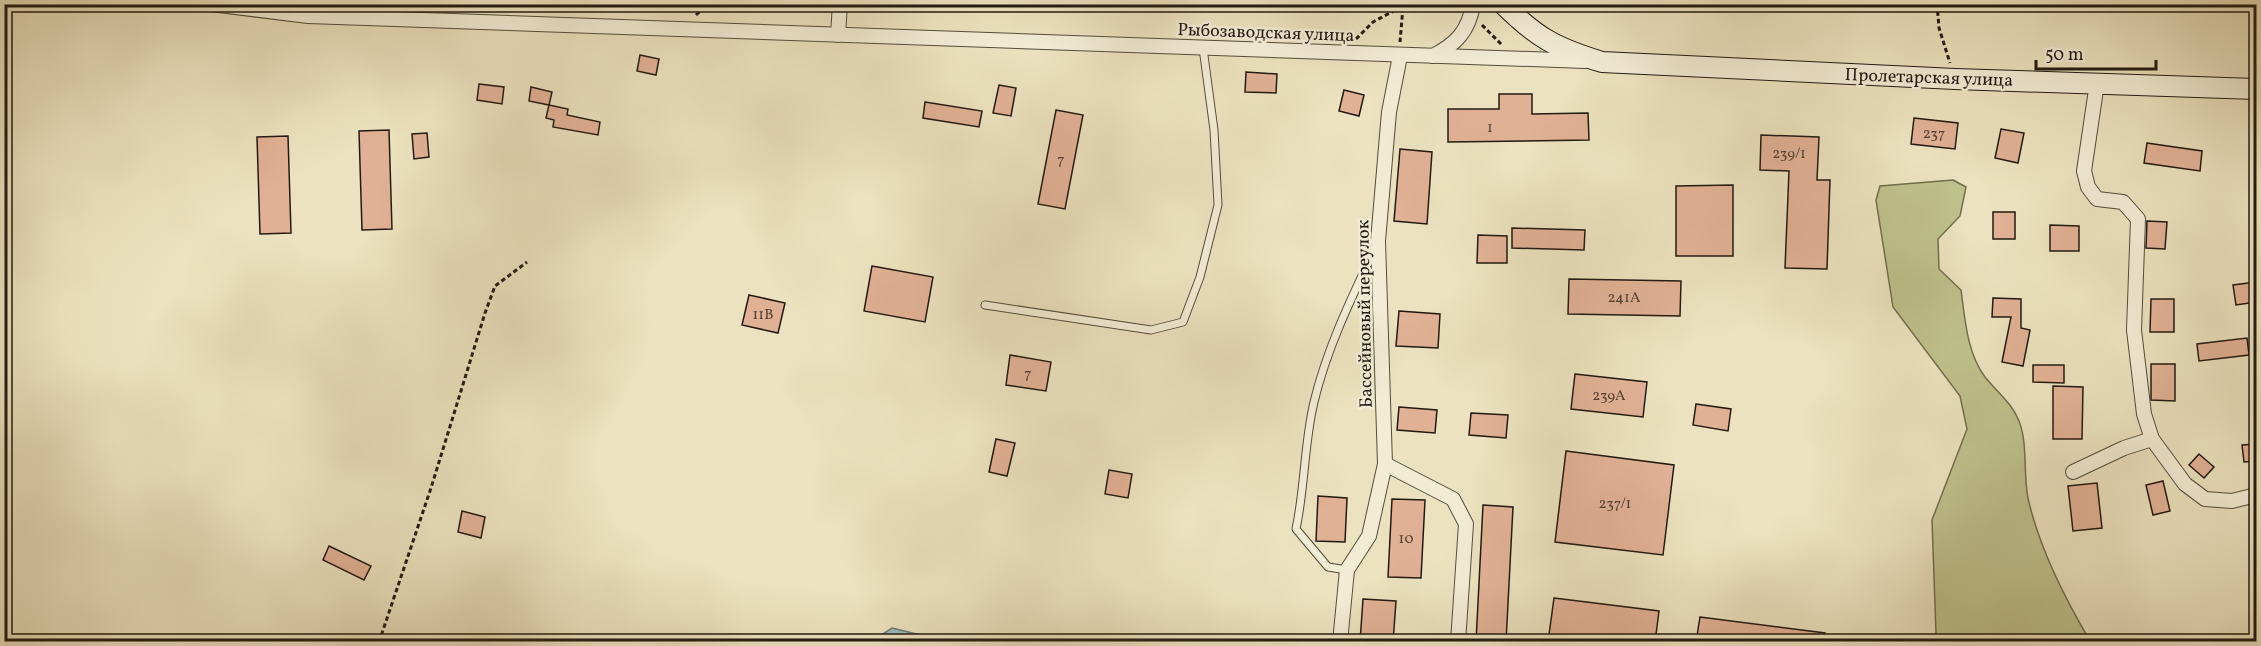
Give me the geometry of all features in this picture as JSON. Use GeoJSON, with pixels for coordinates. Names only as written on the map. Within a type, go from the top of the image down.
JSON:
{"type":"FeatureCollection","features":[{"type":"Feature","properties":{"kind":"main road","name":"Пролетарская улица"},"geometry":{"type":"LineString","coordinates":[[1503,4],[1542,39],[1568,52],[1602,62],[1955,79],[2256,89]]}},
{"type":"Feature","properties":{"kind":"street","name":"Рыбозаводская улица"},"geometry":{"type":"LineString","coordinates":[[211,4],[308,16],[1602,62]]}},
{"type":"Feature","properties":{"kind":"street"},"geometry":{"type":"LineString","coordinates":[[838,35],[840,4]]}},
{"type":"Feature","properties":{"kind":"street"},"geometry":{"type":"LineString","coordinates":[[1431,57],[1450,47],[1463,35],[1473,4]]}},
{"type":"Feature","properties":{"kind":"street","name":"Бассейновый переулок"},"geometry":{"type":"LineString","coordinates":[[1340,642],[1347,570],[1369,536],[1385,464],[1378,241],[1389,112],[1400,56]]}},
{"type":"Feature","properties":{"kind":"street"},"geometry":{"type":"LineString","coordinates":[[2097,83],[2084,171],[2088,187],[2097,199],[2123,202],[2138,219],[2134,330],[2144,414],[2152,439],[2185,484],[2205,499],[2232,501],[2256,495]]}},
{"type":"Feature","properties":{"kind":"street"},"geometry":{"type":"LineString","coordinates":[[2073,472],[2124,448],[2152,439]]}},
{"type":"Feature","properties":{"kind":"street"},"geometry":{"type":"LineString","coordinates":[[1385,464],[1453,499],[1466,524],[1458,642]]}},
{"type":"Feature","properties":{"kind":"lane"},"geometry":{"type":"LineString","coordinates":[[985,305],[1151,330],[1182,322],[1200,277],[1218,205],[1214,130],[1203,48]]}},
{"type":"Feature","properties":{"kind":"lane"},"geometry":{"type":"LineString","coordinates":[[1347,570],[1328,567],[1296,529],[1302,502],[1313,405],[1326,356],[1378,241]]}},
{"type":"Feature","properties":{"kind":"path"},"geometry":{"type":"LineString","coordinates":[[1937,4],[1939,28],[1955,79]]}},
{"type":"Feature","properties":{"kind":"path"},"geometry":{"type":"LineString","coordinates":[[1337,53],[1359,37],[1373,22],[1403,5]]}},
{"type":"Feature","properties":{"kind":"path"},"geometry":{"type":"LineString","coordinates":[[1400,56],[1403,5]]}},
{"type":"Feature","properties":{"kind":"path"},"geometry":{"type":"LineString","coordinates":[[379,642],[495,286],[527,262]]}},
{"type":"Feature","properties":{"kind":"green space"},"geometry":{"type":"Polygon","coordinates":[[[1953,180],[1966,187],[1960,216],[1938,239],[1939,269],[1961,290],[1968,335],[1979,368],[2008,403],[2019,421],[2024,439],[2028,498],[2033,517],[2062,590],[2090,641],[1933,641],[1936,633],[1932,520],[1967,429],[1960,396],[1893,307],[1876,200],[1880,186],[1953,180]]]}},
{"type":"Feature","properties":{"kind":"water"},"geometry":{"type":"Polygon","coordinates":[[[892,628],[937,639],[941,641],[872,641],[892,628]]]}},
{"type":"Feature","properties":{"kind":"building"},"geometry":{"type":"Polygon","coordinates":[[[640,55],[659,59],[656,75],[637,71],[640,55]]]}},
{"type":"Feature","properties":{"kind":"building"},"geometry":{"type":"Polygon","coordinates":[[[1246,72],[1277,74],[1276,93],[1245,92],[1246,72]]]}},
{"type":"Feature","properties":{"kind":"building"},"geometry":{"type":"Polygon","coordinates":[[[479,84],[504,87],[502,104],[477,100],[479,84]]]}},
{"type":"Feature","properties":{"kind":"building"},"geometry":{"type":"Polygon","coordinates":[[[999,85],[1016,88],[1011,116],[993,113],[999,85]]]}},
{"type":"Feature","properties":{"kind":"building"},"geometry":{"type":"Polygon","coordinates":[[[531,87],[552,92],[549,105],[529,101],[531,87]]]}},
{"type":"Feature","properties":{"kind":"building"},"geometry":{"type":"Polygon","coordinates":[[[1344,90],[1364,95],[1359,116],[1339,111],[1344,90]]]}},
{"type":"Feature","properties":{"kind":"building"},"geometry":{"type":"Polygon","coordinates":[[[1499,94],[1532,94],[1532,114],[1588,113],[1589,140],[1448,142],[1448,109],[1499,109],[1499,94]]]}},
{"type":"Feature","properties":{"kind":"building"},"geometry":{"type":"Polygon","coordinates":[[[925,102],[982,111],[979,127],[923,118],[925,102]]]}},
{"type":"Feature","properties":{"kind":"building"},"geometry":{"type":"Polygon","coordinates":[[[549,105],[568,109],[567,115],[600,122],[598,135],[553,127],[554,120],[546,118],[549,105]]]}},
{"type":"Feature","properties":{"kind":"building"},"geometry":{"type":"Polygon","coordinates":[[[1056,110],[1083,115],[1065,209],[1038,204],[1056,110]]]}},
{"type":"Feature","properties":{"kind":"building"},"geometry":{"type":"Polygon","coordinates":[[[1914,118],[1958,123],[1955,149],[1911,144],[1914,118]]]}},
{"type":"Feature","properties":{"kind":"building"},"geometry":{"type":"Polygon","coordinates":[[[2001,129],[2024,133],[2018,163],[1995,158],[2001,129]]]}},
{"type":"Feature","properties":{"kind":"building"},"geometry":{"type":"Polygon","coordinates":[[[389,130],[392,229],[362,230],[359,131],[389,130]]]}},
{"type":"Feature","properties":{"kind":"building"},"geometry":{"type":"Polygon","coordinates":[[[427,133],[429,157],[414,159],[412,134],[427,133]]]}},
{"type":"Feature","properties":{"kind":"building"},"geometry":{"type":"Polygon","coordinates":[[[1761,135],[1819,137],[1817,180],[1830,180],[1827,269],[1785,268],[1789,171],[1760,170],[1761,135]]]}},
{"type":"Feature","properties":{"kind":"building"},"geometry":{"type":"Polygon","coordinates":[[[288,136],[291,233],[260,234],[257,137],[288,136]]]}},
{"type":"Feature","properties":{"kind":"building"},"geometry":{"type":"Polygon","coordinates":[[[2147,143],[2202,151],[2200,171],[2144,163],[2147,143]]]}},
{"type":"Feature","properties":{"kind":"building"},"geometry":{"type":"Polygon","coordinates":[[[1400,149],[1432,152],[1427,224],[1394,221],[1400,149]]]}},
{"type":"Feature","properties":{"kind":"building"},"geometry":{"type":"Polygon","coordinates":[[[1733,185],[1733,256],[1676,256],[1676,186],[1733,185]]]}},
{"type":"Feature","properties":{"kind":"building"},"geometry":{"type":"Polygon","coordinates":[[[1993,212],[2015,212],[2015,239],[1993,239],[1993,212]]]}},
{"type":"Feature","properties":{"kind":"building"},"geometry":{"type":"Polygon","coordinates":[[[2147,221],[2167,222],[2165,249],[2146,248],[2147,221]]]}},
{"type":"Feature","properties":{"kind":"building"},"geometry":{"type":"Polygon","coordinates":[[[2050,225],[2079,226],[2079,251],[2050,251],[2050,225]]]}},
{"type":"Feature","properties":{"kind":"building"},"geometry":{"type":"Polygon","coordinates":[[[1512,228],[1585,230],[1584,250],[1512,248],[1512,228]]]}},
{"type":"Feature","properties":{"kind":"building"},"geometry":{"type":"Polygon","coordinates":[[[1478,235],[1507,236],[1507,263],[1477,263],[1478,235]]]}},
{"type":"Feature","properties":{"kind":"building"},"geometry":{"type":"Polygon","coordinates":[[[872,266],[933,277],[925,322],[864,311],[872,266]]]}},
{"type":"Feature","properties":{"kind":"building"},"geometry":{"type":"Polygon","coordinates":[[[1569,279],[1681,281],[1680,316],[1568,314],[1569,279]]]}},
{"type":"Feature","properties":{"kind":"building"},"geometry":{"type":"Polygon","coordinates":[[[2256,282],[2256,302],[2236,305],[2233,285],[2256,282]]]}},
{"type":"Feature","properties":{"kind":"building"},"geometry":{"type":"Polygon","coordinates":[[[749,295],[785,303],[778,333],[742,325],[749,295]]]}},
{"type":"Feature","properties":{"kind":"building"},"geometry":{"type":"Polygon","coordinates":[[[1993,298],[2021,299],[2021,328],[2030,330],[2023,366],[2002,362],[2011,317],[1992,317],[1993,298]]]}},
{"type":"Feature","properties":{"kind":"building"},"geometry":{"type":"Polygon","coordinates":[[[2151,299],[2174,299],[2174,332],[2150,332],[2151,299]]]}},
{"type":"Feature","properties":{"kind":"building"},"geometry":{"type":"Polygon","coordinates":[[[1399,311],[1440,314],[1438,348],[1396,346],[1399,311]]]}},
{"type":"Feature","properties":{"kind":"building"},"geometry":{"type":"Polygon","coordinates":[[[2247,338],[2249,355],[2199,361],[2197,344],[2247,338]]]}},
{"type":"Feature","properties":{"kind":"building"},"geometry":{"type":"Polygon","coordinates":[[[1010,355],[1051,362],[1046,391],[1006,385],[1010,355]]]}},
{"type":"Feature","properties":{"kind":"building"},"geometry":{"type":"Polygon","coordinates":[[[2151,364],[2175,364],[2175,401],[2151,400],[2151,364]]]}},
{"type":"Feature","properties":{"kind":"building"},"geometry":{"type":"Polygon","coordinates":[[[2033,365],[2064,365],[2064,383],[2033,382],[2033,365]]]}},
{"type":"Feature","properties":{"kind":"building"},"geometry":{"type":"Polygon","coordinates":[[[1575,374],[1647,382],[1643,417],[1571,409],[1575,374]]]}},
{"type":"Feature","properties":{"kind":"building"},"geometry":{"type":"Polygon","coordinates":[[[2053,386],[2083,387],[2082,439],[2053,439],[2053,386]]]}},
{"type":"Feature","properties":{"kind":"building"},"geometry":{"type":"Polygon","coordinates":[[[1696,404],[1731,409],[1728,431],[1693,425],[1696,404]]]}},
{"type":"Feature","properties":{"kind":"building"},"geometry":{"type":"Polygon","coordinates":[[[1399,407],[1437,410],[1435,433],[1397,430],[1399,407]]]}},
{"type":"Feature","properties":{"kind":"building"},"geometry":{"type":"Polygon","coordinates":[[[1471,413],[1508,415],[1506,438],[1469,435],[1471,413]]]}},
{"type":"Feature","properties":{"kind":"building"},"geometry":{"type":"Polygon","coordinates":[[[996,439],[1015,443],[1007,476],[989,472],[996,439]]]}},
{"type":"Feature","properties":{"kind":"building"},"geometry":{"type":"Polygon","coordinates":[[[2256,444],[2256,461],[2244,462],[2242,445],[2256,444]]]}},
{"type":"Feature","properties":{"kind":"building"},"geometry":{"type":"Polygon","coordinates":[[[1566,451],[1674,465],[1663,555],[1555,542],[1566,451]]]}},
{"type":"Feature","properties":{"kind":"building"},"geometry":{"type":"Polygon","coordinates":[[[2199,454],[2214,467],[2204,478],[2189,465],[2199,454]]]}},
{"type":"Feature","properties":{"kind":"building"},"geometry":{"type":"Polygon","coordinates":[[[1109,470],[1132,474],[1128,498],[1105,494],[1109,470]]]}},
{"type":"Feature","properties":{"kind":"building"},"geometry":{"type":"Polygon","coordinates":[[[2163,481],[2170,511],[2153,515],[2146,485],[2163,481]]]}},
{"type":"Feature","properties":{"kind":"building"},"geometry":{"type":"Polygon","coordinates":[[[2097,483],[2102,528],[2073,531],[2068,486],[2097,483]]]}},
{"type":"Feature","properties":{"kind":"building"},"geometry":{"type":"Polygon","coordinates":[[[1318,496],[1347,498],[1345,542],[1316,541],[1318,496]]]}},
{"type":"Feature","properties":{"kind":"building"},"geometry":{"type":"Polygon","coordinates":[[[1392,499],[1425,500],[1421,578],[1388,577],[1392,499]]]}},
{"type":"Feature","properties":{"kind":"building"},"geometry":{"type":"Polygon","coordinates":[[[1483,505],[1513,507],[1506,642],[1476,642],[1483,505]]]}},
{"type":"Feature","properties":{"kind":"building"},"geometry":{"type":"Polygon","coordinates":[[[462,511],[485,517],[481,538],[458,532],[462,511]]]}},
{"type":"Feature","properties":{"kind":"building"},"geometry":{"type":"Polygon","coordinates":[[[329,546],[371,566],[364,580],[323,560],[329,546]]]}},
{"type":"Feature","properties":{"kind":"building"},"geometry":{"type":"Polygon","coordinates":[[[1554,598],[1659,611],[1655,642],[1548,642],[1554,598]]]}},
{"type":"Feature","properties":{"kind":"building"},"geometry":{"type":"Polygon","coordinates":[[[1363,599],[1396,601],[1393,642],[1360,642],[1363,599]]]}},
{"type":"Feature","properties":{"kind":"building"},"geometry":{"type":"Polygon","coordinates":[[[1700,617],[1825,633],[1824,642],[1696,642],[1700,617]]]}}]}
